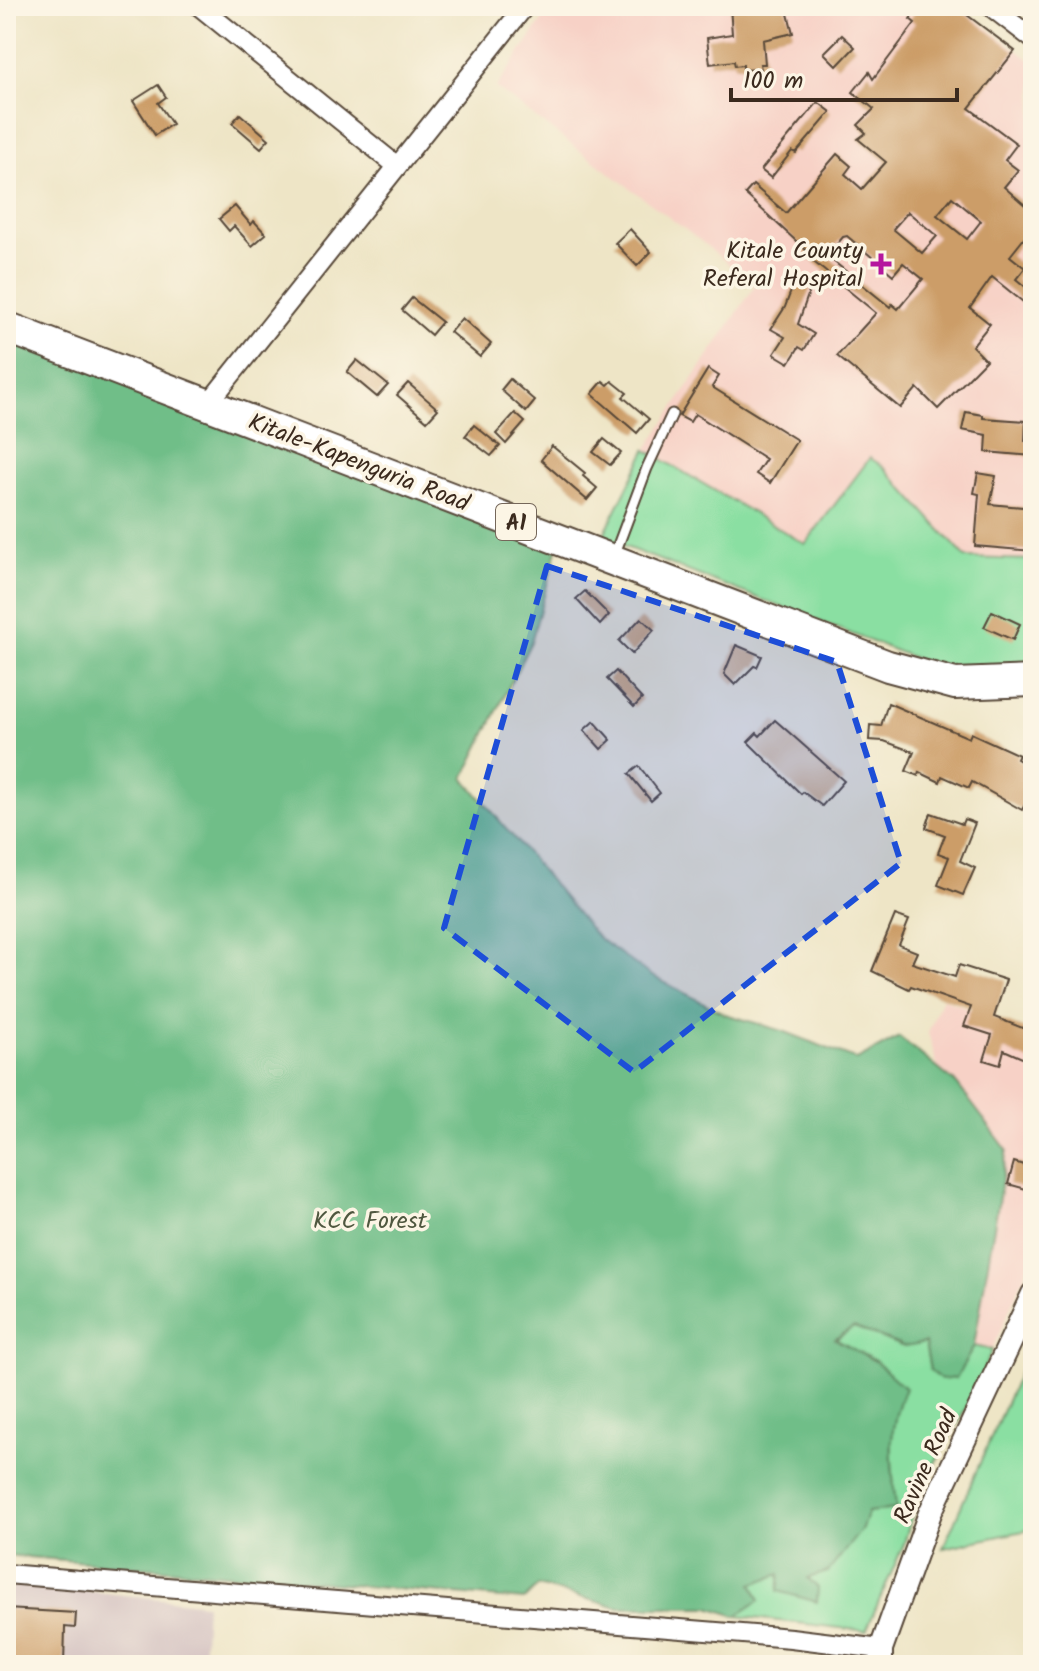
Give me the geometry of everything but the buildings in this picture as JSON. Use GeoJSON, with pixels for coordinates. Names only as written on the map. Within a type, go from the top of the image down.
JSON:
{"type":"FeatureCollection","features":[{"type":"Feature","properties":{"kind":"highway","name":"Kitale-Kapenguria Road"},"geometry":{"type":"LineString","coordinates":[[6,327],[613,559],[803,635],[924,677],[969,685],[1033,681]]}},
{"type":"Feature","properties":{"kind":"street"},"geometry":{"type":"LineString","coordinates":[[199,6],[397,166]]}},
{"type":"Feature","properties":{"kind":"street"},"geometry":{"type":"LineString","coordinates":[[208,404],[525,6]]}},
{"type":"Feature","properties":{"kind":"street"},"geometry":{"type":"LineString","coordinates":[[990,6],[1033,39]]}},
{"type":"Feature","properties":{"kind":"street","name":"Ravine Road"},"geometry":{"type":"LineString","coordinates":[[881,1657],[930,1513],[1033,1294]]}},
{"type":"Feature","properties":{"kind":"street"},"geometry":{"type":"LineString","coordinates":[[6,1574],[791,1638],[881,1657]]}},
{"type":"Feature","properties":{"kind":"lane"},"geometry":{"type":"LineString","coordinates":[[613,559],[647,468],[672,414]]}},
{"type":"Feature","properties":{"kind":"highlighted area"},"geometry":{"type":"Polygon","coordinates":[[[547,566],[837,662],[901,863],[634,1072],[444,928],[547,566]]]}},
{"type":"Feature","properties":{"kind":"shaded area","name":"Kitale County Referal Hospital"},"geometry":{"type":"Polygon","coordinates":[[[552,6],[958,6],[1033,62],[1033,560],[966,558],[884,467],[870,458],[805,544],[646,450],[755,286],[702,242],[496,88],[552,6]]]}},
{"type":"Feature","properties":{"kind":"shaded area"},"geometry":{"type":"Polygon","coordinates":[[[942,998],[1033,1033],[1033,1255],[992,1350],[974,1346],[1007,1150],[957,1084],[938,1068],[928,1033],[942,998]]]}},
{"type":"Feature","properties":{"kind":"shaded area"},"geometry":{"type":"Polygon","coordinates":[[[6,1582],[206,1604],[203,1665],[6,1665],[6,1582]]]}},
{"type":"Feature","properties":{"kind":"green space","name":"KCC Forest"},"geometry":{"type":"Polygon","coordinates":[[[6,331],[560,539],[531,642],[464,778],[597,937],[650,975],[725,1014],[783,1031],[857,1060],[899,1037],[957,1084],[1007,1150],[974,1346],[956,1378],[941,1380],[930,1370],[925,1343],[904,1347],[854,1327],[835,1339],[875,1361],[905,1388],[892,1434],[896,1509],[868,1512],[861,1530],[828,1572],[808,1578],[818,1588],[817,1602],[778,1591],[780,1574],[752,1584],[760,1600],[736,1616],[709,1607],[618,1607],[538,1586],[524,1600],[6,1555],[6,331]]]}},
{"type":"Feature","properties":{"kind":"green space"},"geometry":{"type":"Polygon","coordinates":[[[646,450],[805,544],[870,458],[884,467],[966,558],[1033,560],[1033,667],[948,671],[602,538],[646,450]]]}},
{"type":"Feature","properties":{"kind":"green space"},"geometry":{"type":"Polygon","coordinates":[[[854,1327],[904,1347],[925,1343],[930,1369],[956,1378],[974,1346],[992,1350],[972,1397],[918,1493],[904,1544],[866,1631],[736,1616],[759,1600],[751,1584],[780,1573],[808,1578],[861,1530],[868,1512],[896,1509],[893,1434],[904,1388],[875,1361],[835,1340],[854,1327]]]}},
{"type":"Feature","properties":{"kind":"green space"},"geometry":{"type":"Polygon","coordinates":[[[1033,1341],[1033,1529],[943,1548],[1033,1341]]]}},
{"type":"Feature","properties":{"kind":"place","name":"Kitale County Referal Hospital"},"geometry":{"type":"Point","coordinates":[881,264]}}]}
